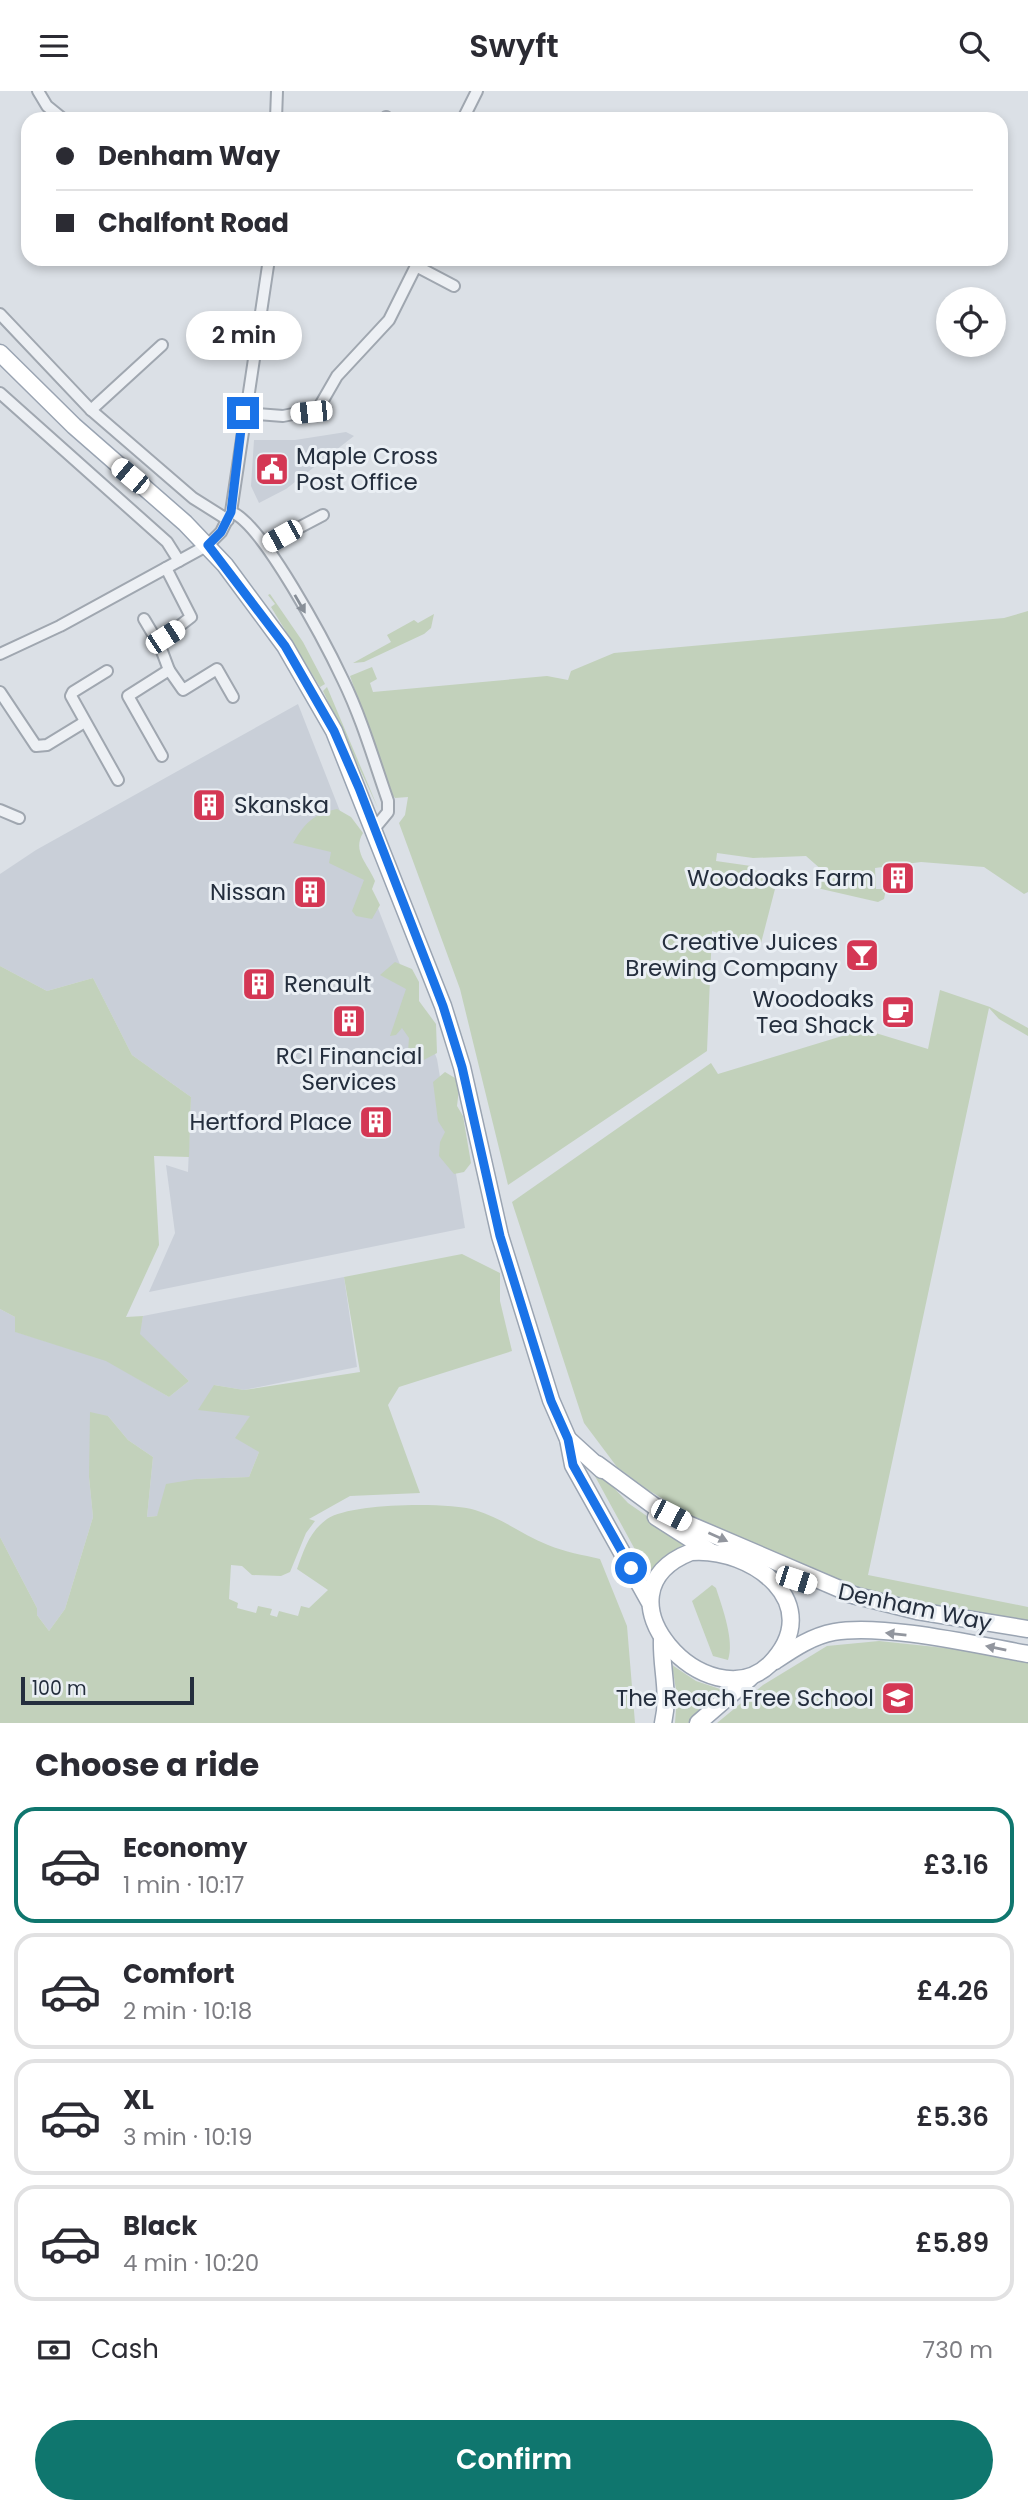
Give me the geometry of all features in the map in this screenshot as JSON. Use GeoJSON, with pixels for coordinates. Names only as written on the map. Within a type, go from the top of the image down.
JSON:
{"type":"FeatureCollection","features":[{"type":"Feature","properties":{"kind":"main road"},"geometry":{"type":"LineString","coordinates":[[0,353],[38,393],[208,545],[285,646],[313,693],[350,767],[443,1006],[462,1067],[500,1236],[547,1390],[568,1439],[573,1465],[649,1601],[662,1640],[661,1662],[668,1698],[663,1723]]}},
{"type":"Feature","properties":{"kind":"main road"},"geometry":{"type":"LineString","coordinates":[[568,1439],[636,1502],[712,1552],[762,1570],[781,1589],[789,1609],[783,1648],[770,1664],[698,1723]]}},
{"type":"Feature","properties":{"kind":"main road"},"geometry":{"type":"LineString","coordinates":[[597,1464],[654,1506],[688,1524],[856,1596]]}},
{"type":"Feature","properties":{"kind":"main road"},"geometry":{"type":"LineString","coordinates":[[649,1601],[656,1580],[669,1565],[691,1552],[712,1552]]}},
{"type":"Feature","properties":{"kind":"main road","name":"Denham Way"},"geometry":{"type":"LineString","coordinates":[[762,1570],[917,1611],[1028,1629]]}},
{"type":"Feature","properties":{"kind":"main road","name":"Denham Way"},"geometry":{"type":"LineString","coordinates":[[770,1664],[808,1641],[844,1631],[964,1642],[1028,1654]]}},
{"type":"Feature","properties":{"kind":"main road"},"geometry":{"type":"LineString","coordinates":[[662,1640],[689,1666],[707,1676],[731,1681],[750,1678]]}},
{"type":"Feature","properties":{"kind":"street"},"geometry":{"type":"LineString","coordinates":[[38,91],[47,106],[54,112]]}},
{"type":"Feature","properties":{"kind":"street"},"geometry":{"type":"LineString","coordinates":[[276,112],[277,91]]}},
{"type":"Feature","properties":{"kind":"street"},"geometry":{"type":"LineString","coordinates":[[466,112],[477,91]]}},
{"type":"Feature","properties":{"kind":"street"},"geometry":{"type":"LineString","coordinates":[[0,654],[208,545],[229,516],[268,266]]}},
{"type":"Feature","properties":{"kind":"street"},"geometry":{"type":"LineString","coordinates":[[243,413],[283,416],[318,409],[343,367],[389,320],[416,266],[454,286]]}},
{"type":"Feature","properties":{"kind":"street"},"geometry":{"type":"LineString","coordinates":[[0,314],[91,409],[192,498],[248,522],[266,545],[343,679],[362,725],[388,801],[388,812],[374,829]]}},
{"type":"Feature","properties":{"kind":"street"},"geometry":{"type":"LineString","coordinates":[[91,409],[162,345]]}},
{"type":"Feature","properties":{"kind":"street"},"geometry":{"type":"LineString","coordinates":[[0,393],[167,542],[179,561]]}},
{"type":"Feature","properties":{"kind":"street"},"geometry":{"type":"LineString","coordinates":[[266,545],[323,515]]}},
{"type":"Feature","properties":{"kind":"street"},"geometry":{"type":"LineString","coordinates":[[160,646],[165,637],[191,617],[166,568]]}},
{"type":"Feature","properties":{"kind":"street"},"geometry":{"type":"LineString","coordinates":[[144,619],[160,646],[169,670],[183,690],[217,669],[233,697]]}},
{"type":"Feature","properties":{"kind":"street"},"geometry":{"type":"LineString","coordinates":[[162,756],[128,696],[169,670]]}},
{"type":"Feature","properties":{"kind":"street"},"geometry":{"type":"LineString","coordinates":[[107,671],[73,692],[72,702],[118,780]]}},
{"type":"Feature","properties":{"kind":"street"},"geometry":{"type":"LineString","coordinates":[[0,692],[36,746],[47,745],[83,723]]}},
{"type":"Feature","properties":{"kind":"street"},"geometry":{"type":"LineString","coordinates":[[0,810],[19,818]]}},
{"type":"Feature","properties":{"kind":"shaded area"},"geometry":{"type":"Polygon","coordinates":[[[346,432],[354,436],[286,489],[259,503],[251,486],[254,440],[295,440],[346,432]]]}},
{"type":"Feature","properties":{"kind":"shaded area"},"geometry":{"type":"Polygon","coordinates":[[[298,704],[437,1059],[465,1228],[149,1292],[175,1233],[166,1165],[188,1172],[191,1097],[132,1055],[93,978],[47,991],[0,966],[0,874],[36,850],[298,704]]]}},
{"type":"Feature","properties":{"kind":"shaded area"},"geometry":{"type":"Polygon","coordinates":[[[344,1277],[357,1367],[244,1390],[214,1385],[251,1416],[259,1452],[249,1477],[196,1479],[157,1516],[147,1517],[153,1457],[128,1440],[108,1416],[89,1477],[93,1517],[65,1609],[49,1631],[37,1615],[37,1608],[0,1537],[0,1309],[15,1317],[16,1332],[106,1360],[169,1397],[189,1381],[139,1334],[143,1316],[344,1277]]]}},
{"type":"Feature","properties":{"kind":"green space"},"geometry":{"type":"Polygon","coordinates":[[[270,594],[303,642],[325,684],[320,687],[271,607],[275,604],[268,595],[270,594]]]}},
{"type":"Feature","properties":{"kind":"green space"},"geometry":{"type":"Polygon","coordinates":[[[1028,611],[1028,892],[1024,894],[984,867],[921,862],[875,868],[876,889],[886,889],[884,899],[878,902],[817,888],[823,871],[806,856],[753,858],[717,853],[716,861],[751,866],[775,889],[761,943],[748,944],[712,931],[707,1051],[508,1185],[460,989],[399,823],[405,815],[408,797],[395,798],[391,793],[350,676],[372,667],[377,679],[370,683],[373,692],[547,676],[568,680],[571,671],[614,653],[1004,618],[1028,611]]]}},
{"type":"Feature","properties":{"kind":"green space"},"geometry":{"type":"Polygon","coordinates":[[[434,614],[431,628],[424,634],[364,662],[353,663],[391,642],[387,635],[414,620],[418,623],[434,614]]]}},
{"type":"Feature","properties":{"kind":"green space"},"geometry":{"type":"Polygon","coordinates":[[[327,687],[378,808],[323,691],[327,687]]]}},
{"type":"Feature","properties":{"kind":"green space"},"geometry":{"type":"Polygon","coordinates":[[[337,809],[351,817],[363,833],[360,852],[375,881],[372,889],[380,905],[372,919],[356,916],[352,911],[364,880],[329,863],[331,852],[293,843],[310,820],[337,809]]]}},
{"type":"Feature","properties":{"kind":"green space"},"geometry":{"type":"Polygon","coordinates":[[[395,962],[412,969],[419,982],[419,1001],[436,1024],[437,1053],[420,1062],[408,1052],[409,1038],[402,1028],[396,1035],[390,1036],[406,989],[380,975],[395,962]]]}},
{"type":"Feature","properties":{"kind":"green space"},"geometry":{"type":"Polygon","coordinates":[[[0,966],[47,991],[93,978],[132,1055],[191,1097],[189,1157],[154,1156],[159,1245],[126,1317],[143,1316],[140,1334],[189,1381],[169,1397],[106,1361],[15,1332],[15,1317],[0,1309],[0,966]]]}},
{"type":"Feature","properties":{"kind":"green space"},"geometry":{"type":"Polygon","coordinates":[[[940,990],[990,1007],[1028,1028],[1028,1036],[999,1019],[989,1008],[868,1575],[1028,1607],[1028,1621],[915,1603],[861,1590],[682,1515],[682,1510],[617,1467],[584,1423],[512,1202],[711,1063],[718,1074],[852,1033],[856,1027],[928,1049],[940,990]]]}},
{"type":"Feature","properties":{"kind":"green space"},"geometry":{"type":"Polygon","coordinates":[[[445,1072],[460,1081],[457,1106],[463,1116],[471,1163],[464,1172],[454,1174],[439,1156],[440,1142],[445,1132],[438,1121],[433,1082],[445,1072]]]}},
{"type":"Feature","properties":{"kind":"green space"},"geometry":{"type":"Polygon","coordinates":[[[462,1254],[500,1273],[500,1301],[512,1351],[399,1387],[388,1405],[420,1493],[350,1496],[309,1519],[315,1521],[306,1533],[290,1572],[281,1576],[252,1575],[242,1566],[231,1565],[229,1599],[238,1603],[237,1608],[256,1613],[258,1606],[272,1609],[270,1615],[277,1617],[279,1611],[298,1616],[301,1606],[309,1608],[328,1590],[297,1569],[316,1530],[327,1519],[339,1514],[400,1505],[462,1507],[475,1510],[548,1545],[600,1559],[627,1626],[635,1723],[0,1723],[0,1537],[37,1608],[37,1615],[49,1631],[65,1609],[93,1517],[89,1477],[90,1412],[108,1416],[128,1440],[153,1457],[147,1517],[157,1516],[166,1484],[196,1479],[249,1477],[259,1452],[235,1438],[250,1416],[198,1410],[214,1385],[244,1390],[360,1372],[344,1277],[462,1254]]]}},
{"type":"Feature","properties":{"kind":"green space"},"geometry":{"type":"Polygon","coordinates":[[[584,1456],[628,1503],[686,1543],[661,1559],[650,1577],[584,1456]]]}},
{"type":"Feature","properties":{"kind":"green space"},"geometry":{"type":"Polygon","coordinates":[[[712,1585],[716,1588],[727,1624],[730,1643],[728,1660],[713,1656],[692,1601],[712,1585]]]}},
{"type":"Feature","properties":{"kind":"green space","name":"The Reach Free School"},"geometry":{"type":"Polygon","coordinates":[[[879,1641],[964,1650],[1028,1662],[1028,1723],[717,1723],[763,1685],[827,1646],[879,1641]]]}},
{"type":"Feature","properties":{"kind":"green space"},"geometry":{"type":"Polygon","coordinates":[[[672,1665],[696,1681],[726,1691],[688,1723],[675,1723],[677,1696],[672,1665]]]}},
{"type":"Feature","properties":{"kind":"place","name":"Maple Cross Post Office"},"geometry":{"type":"Point","coordinates":[272,469]}},
{"type":"Feature","properties":{"kind":"place","name":"Skanska"},"geometry":{"type":"Point","coordinates":[209,805]}},
{"type":"Feature","properties":{"kind":"place","name":"Woodoaks Farm"},"geometry":{"type":"Point","coordinates":[898,878]}},
{"type":"Feature","properties":{"kind":"place","name":"Nissan"},"geometry":{"type":"Point","coordinates":[310,892]}},
{"type":"Feature","properties":{"kind":"place","name":"Creative Juices Brewing Company"},"geometry":{"type":"Point","coordinates":[862,955]}},
{"type":"Feature","properties":{"kind":"place","name":"Renault"},"geometry":{"type":"Point","coordinates":[259,984]}},
{"type":"Feature","properties":{"kind":"place","name":"Woodoaks Tea Shack"},"geometry":{"type":"Point","coordinates":[898,1012]}},
{"type":"Feature","properties":{"kind":"place","name":"RCI Financial Services"},"geometry":{"type":"Point","coordinates":[349,1021]}},
{"type":"Feature","properties":{"kind":"place","name":"Hertford Place"},"geometry":{"type":"Point","coordinates":[376,1122]}},
{"type":"Feature","properties":{"kind":"place","name":"The Reach Free School"},"geometry":{"type":"Point","coordinates":[898,1698]}},
{"type":"Feature","properties":{"kind":"route"},"geometry":{"type":"LineString","coordinates":[[243,413],[231,512],[221,532],[208,545],[285,646],[334,731],[359,788],[443,1006],[462,1067],[500,1236],[551,1401],[568,1439],[573,1465],[631,1568]]}}]}
